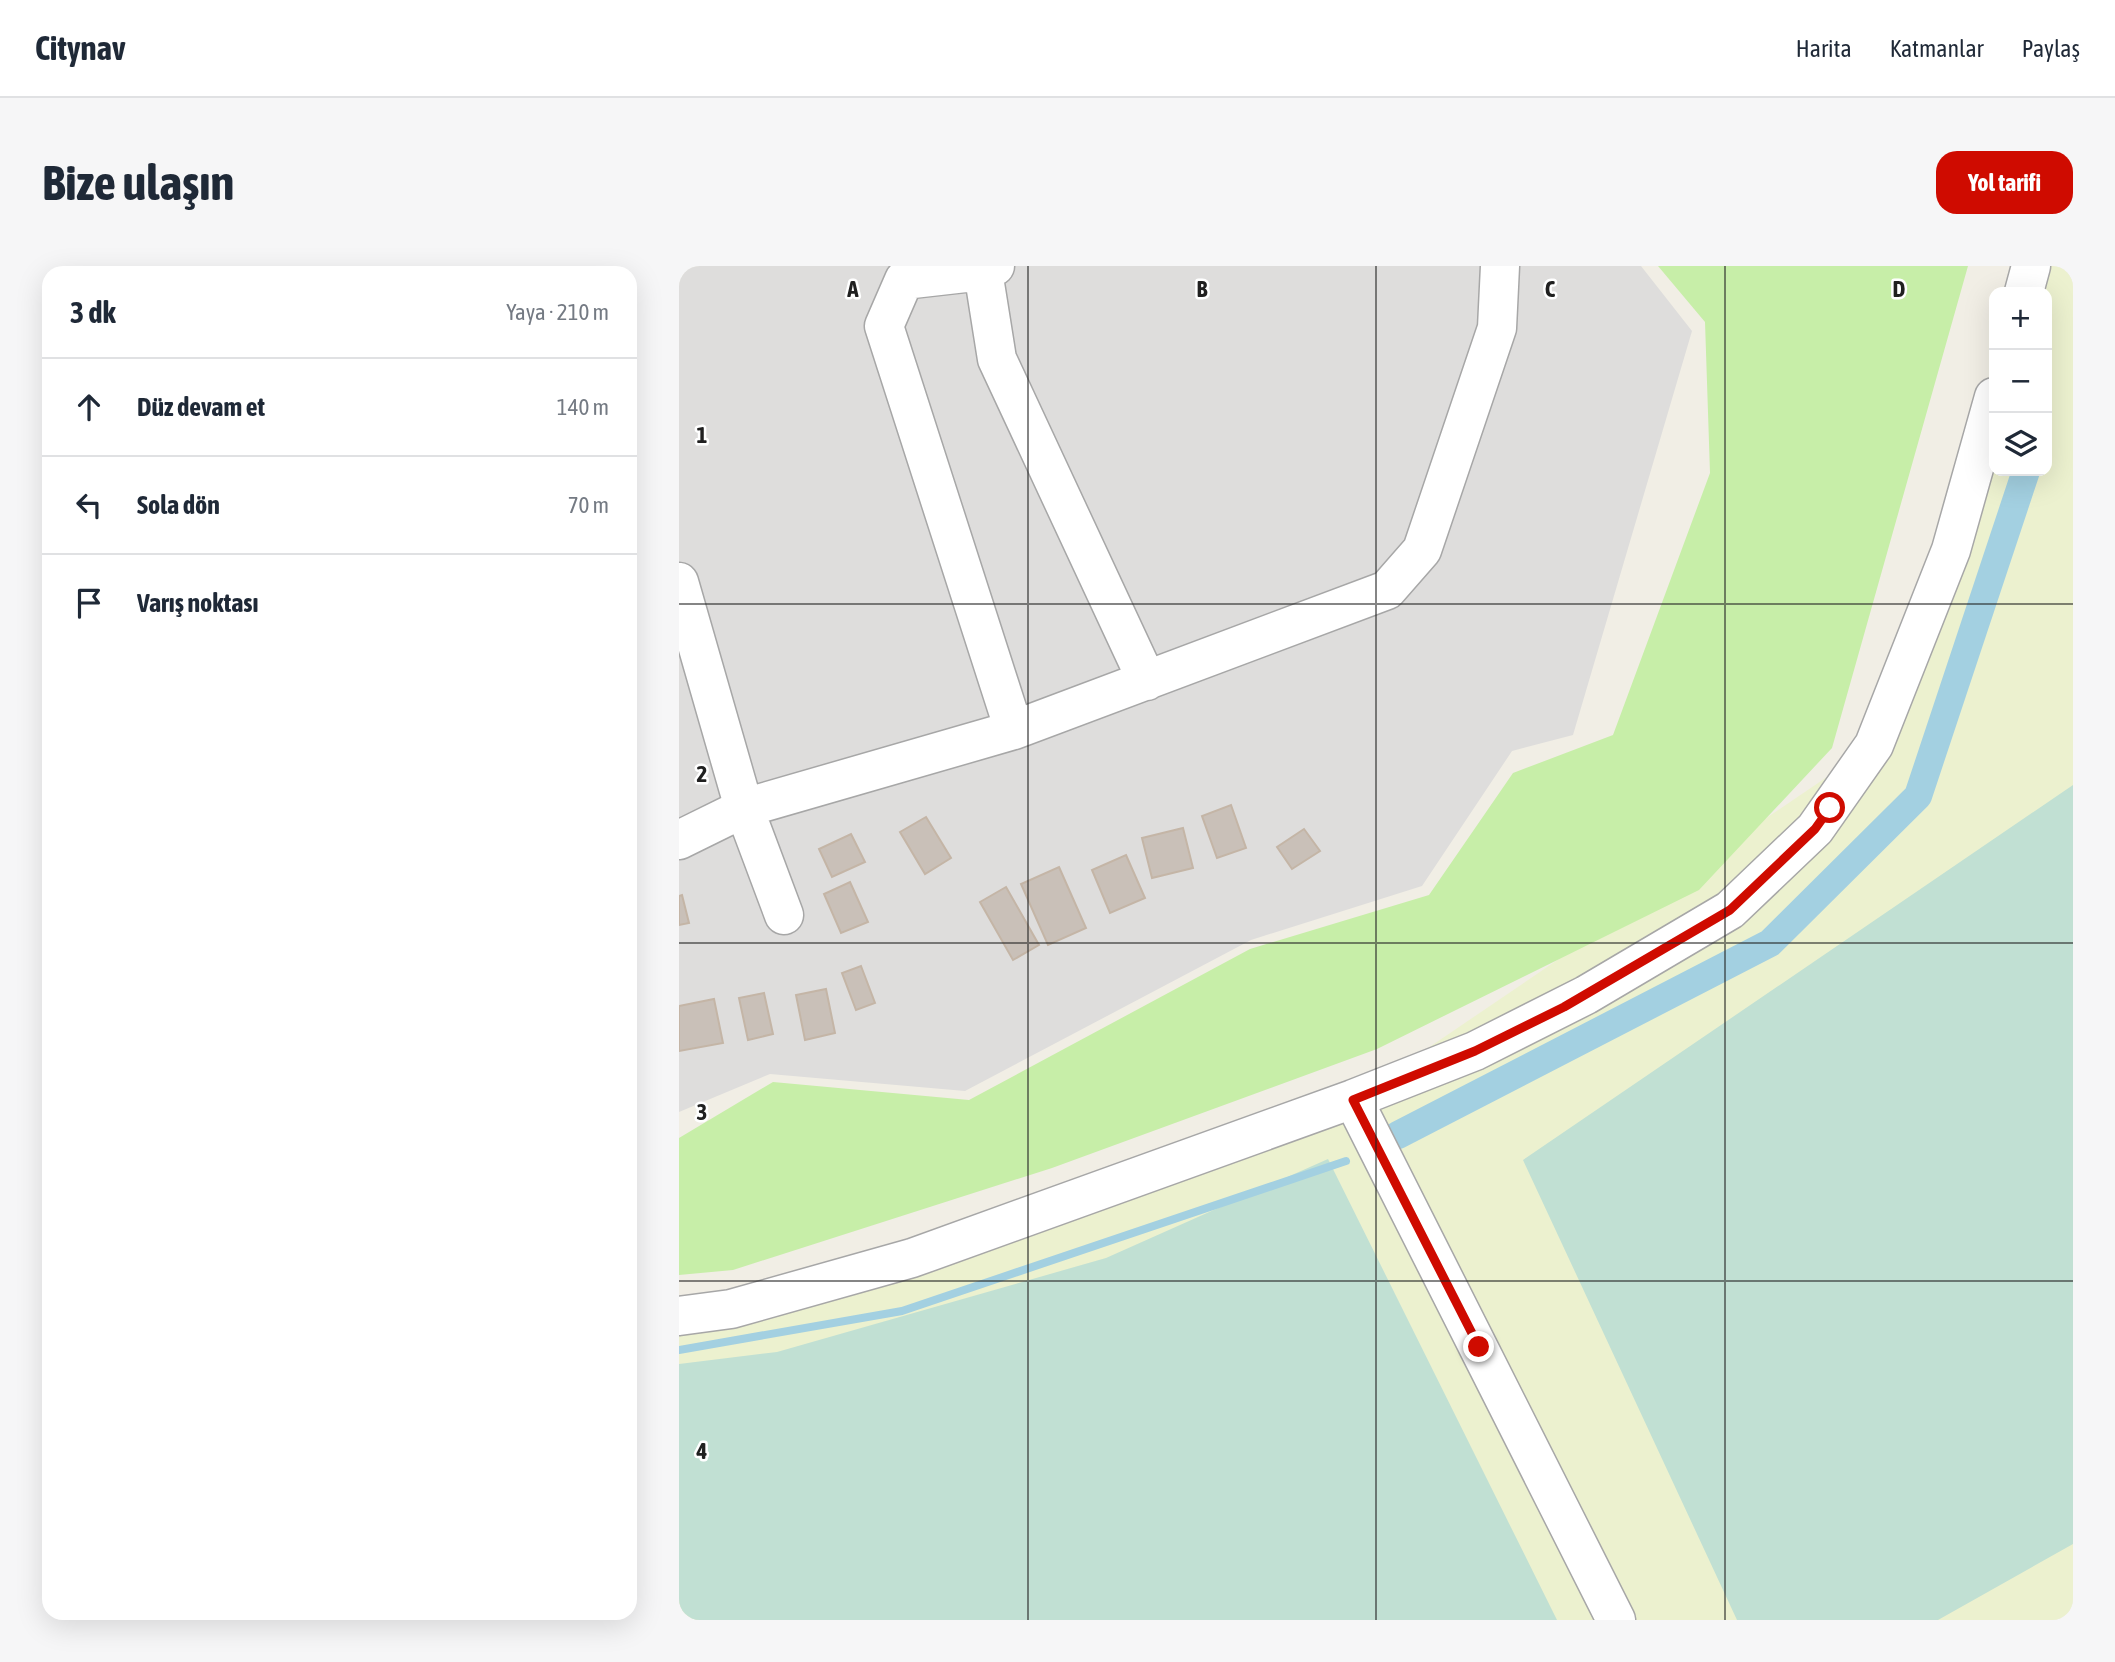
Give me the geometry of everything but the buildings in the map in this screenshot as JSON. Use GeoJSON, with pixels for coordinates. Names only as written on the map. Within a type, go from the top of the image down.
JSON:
{"type":"FeatureCollection","features":[{"type":"Feature","properties":{"kind":"street"},"geometry":{"type":"LineString","coordinates":[[679,840],[744,808],[1014,730],[1387,590],[1422,550],[1497,328],[1500,266]]}},
{"type":"Feature","properties":{"kind":"street"},"geometry":{"type":"LineString","coordinates":[[2025,287],[2031,266]]}},
{"type":"Feature","properties":{"kind":"street"},"geometry":{"type":"LineString","coordinates":[[1014,730],[884,326],[904,280],[989,269],[997,359],[1147,681]]}},
{"type":"Feature","properties":{"kind":"street"},"geometry":{"type":"LineString","coordinates":[[679,1316],[731,1309],[912,1258],[1353,1100],[1475,1051],[1586,995],[1730,910],[1815,829],[1874,745],[1951,550],[1990,413]]}},
{"type":"Feature","properties":{"kind":"street"},"geometry":{"type":"LineString","coordinates":[[679,582],[684,627],[783,915]]}},
{"type":"Feature","properties":{"kind":"street"},"geometry":{"type":"LineString","coordinates":[[1353,1100],[1616,1620]]}},
{"type":"Feature","properties":{"kind":"shaded area"},"geometry":{"type":"Polygon","coordinates":[[[679,266],[1641,266],[1692,331],[1573,735],[1512,751],[1422,886],[1251,940],[965,1091],[770,1074],[679,1112],[679,266]]]}},
{"type":"Feature","properties":{"kind":"green space"},"geometry":{"type":"Polygon","coordinates":[[[1658,266],[1968,266],[1832,748],[1699,890],[1377,1049],[1052,1168],[733,1270],[679,1275],[679,1138],[773,1082],[969,1100],[1250,949],[1429,895],[1513,773],[1613,735],[1710,473],[1705,322],[1658,266]]]}},
{"type":"Feature","properties":{"kind":"green space"},"geometry":{"type":"Polygon","coordinates":[[[2031,266],[2073,266],[2073,1620],[679,1620],[679,1312],[1353,1099],[1874,745],[1989,412],[1989,476],[2052,476],[2052,287],[2025,287],[2031,266]]]}},
{"type":"Feature","properties":{"kind":"green space"},"geometry":{"type":"Polygon","coordinates":[[[2073,785],[2073,1544],[1938,1620],[1737,1620],[1523,1160],[2073,785]]]}},
{"type":"Feature","properties":{"kind":"green space"},"geometry":{"type":"Polygon","coordinates":[[[1328,1159],[1557,1620],[679,1620],[679,1364],[777,1352],[1106,1258],[1328,1159]]]}},
{"type":"Feature","properties":{"kind":"waterway"},"geometry":{"type":"LineString","coordinates":[[1398,1135],[1770,943],[1918,796],[2024,476]]}},
{"type":"Feature","properties":{"kind":"waterway"},"geometry":{"type":"LineString","coordinates":[[679,1350],[902,1311],[1346,1161]]}},
{"type":"Feature","properties":{"kind":"route"},"geometry":{"type":"LineString","coordinates":[[1479,1347],[1353,1100],[1475,1051],[1564,1007],[1730,910],[1815,829],[1830,808]]}}]}
